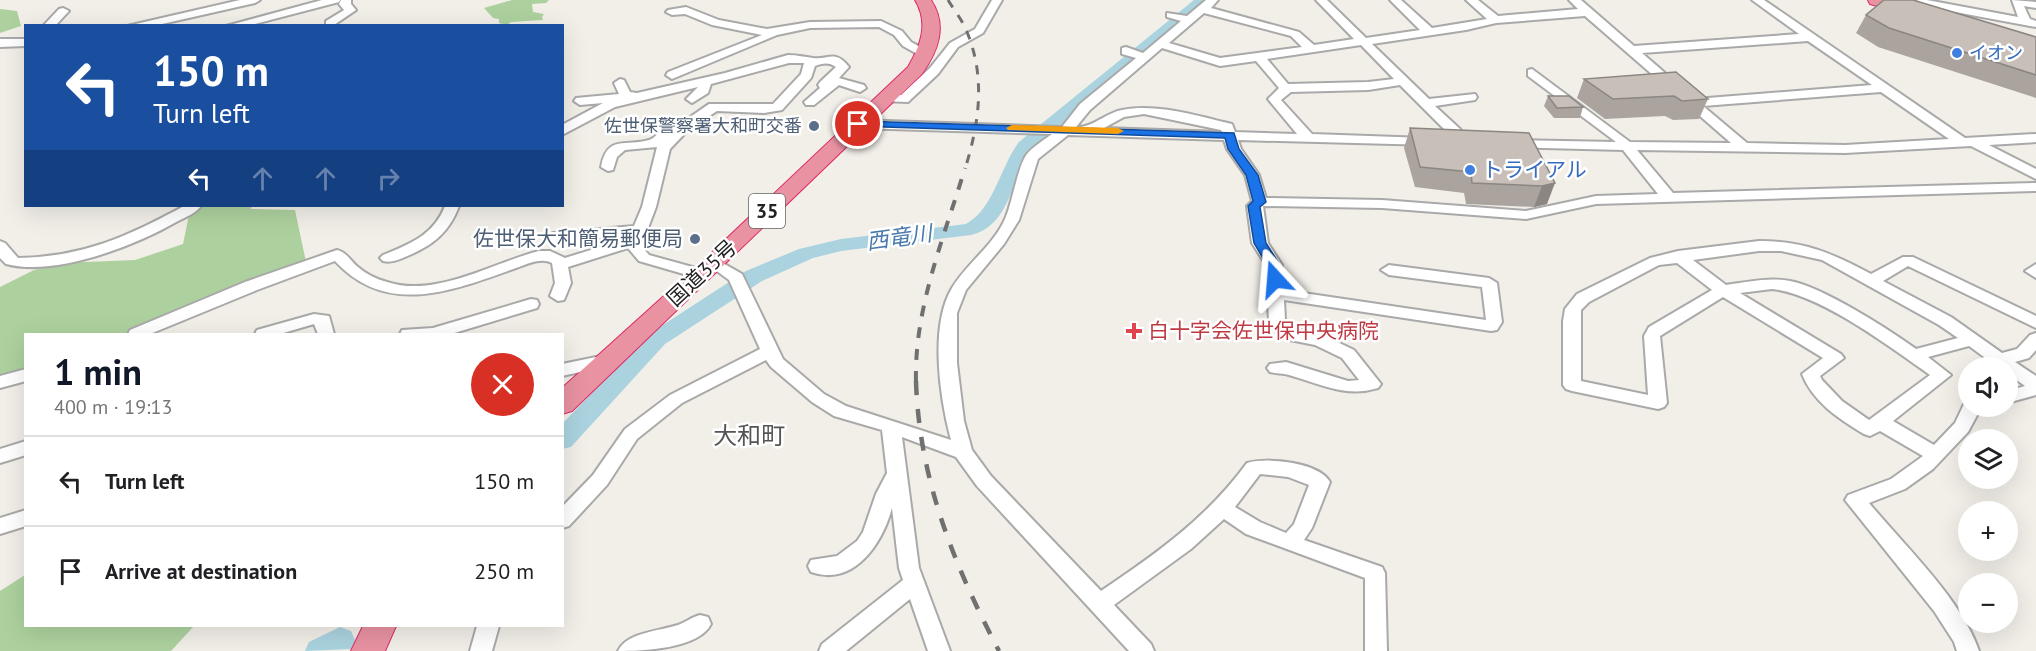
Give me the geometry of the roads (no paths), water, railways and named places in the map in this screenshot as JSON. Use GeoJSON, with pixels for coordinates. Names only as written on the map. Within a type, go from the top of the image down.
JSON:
{"type":"FeatureCollection","features":[{"type":"Feature","properties":{"kind":"highway","name":"国道35号"},"geometry":{"type":"LineString","coordinates":[[564,402],[915,70],[926,53],[932,34],[932,19],[923,0]]}},
{"type":"Feature","properties":{"kind":"highway"},"geometry":{"type":"LineString","coordinates":[[1876,0],[1981,32]]}},
{"type":"Feature","properties":{"kind":"highway"},"geometry":{"type":"LineString","coordinates":[[1893,0],[2021,39]]}},
{"type":"Feature","properties":{"kind":"highway"},"geometry":{"type":"LineString","coordinates":[[368,651],[380,627]]}},
{"type":"Feature","properties":{"kind":"street"},"geometry":{"type":"LineString","coordinates":[[160,23],[255,0]]}},
{"type":"Feature","properties":{"kind":"street"},"geometry":{"type":"LineString","coordinates":[[239,24],[335,0]]}},
{"type":"Feature","properties":{"kind":"street"},"geometry":{"type":"LineString","coordinates":[[330,23],[350,10],[345,4],[346,0]]}},
{"type":"Feature","properties":{"kind":"street"},"geometry":{"type":"LineString","coordinates":[[885,98],[904,99],[934,71],[954,45],[980,31],[997,0]]}},
{"type":"Feature","properties":{"kind":"street"},"geometry":{"type":"LineString","coordinates":[[1143,651],[984,481],[963,452],[955,421],[948,363],[949,313],[959,289],[999,241],[1012,220],[1032,157],[1059,129],[1085,107],[1135,54],[1160,44],[1187,19],[1213,0]]}},
{"type":"Feature","properties":{"kind":"street"},"geometry":{"type":"LineString","coordinates":[[858,124],[1454,143],[1455,132],[1321,0]]}},
{"type":"Feature","properties":{"kind":"street"},"geometry":{"type":"LineString","coordinates":[[1395,0],[1429,32]]}},
{"type":"Feature","properties":{"kind":"street"},"geometry":{"type":"LineString","coordinates":[[1471,0],[1496,20]]}},
{"type":"Feature","properties":{"kind":"street"},"geometry":{"type":"LineString","coordinates":[[1574,0],[1744,148]]}},
{"type":"Feature","properties":{"kind":"street"},"geometry":{"type":"LineString","coordinates":[[1757,0],[1968,142],[2036,175]]}},
{"type":"Feature","properties":{"kind":"street"},"geometry":{"type":"LineString","coordinates":[[1882,0],[1961,23]]}},
{"type":"Feature","properties":{"kind":"street"},"geometry":{"type":"LineString","coordinates":[[1922,0],[1923,3],[2030,22]]}},
{"type":"Feature","properties":{"kind":"street"},"geometry":{"type":"LineString","coordinates":[[2030,22],[2017,1],[2036,5]]}},
{"type":"Feature","properties":{"kind":"street"},"geometry":{"type":"LineString","coordinates":[[1203,9],[1295,34],[1311,49]]}},
{"type":"Feature","properties":{"kind":"street"},"geometry":{"type":"LineString","coordinates":[[672,12],[686,10],[716,22],[778,32]]}},
{"type":"Feature","properties":{"kind":"street"},"geometry":{"type":"LineString","coordinates":[[50,24],[63,11]]}},
{"type":"Feature","properties":{"kind":"street"},"geometry":{"type":"LineString","coordinates":[[1160,44],[1220,62],[1496,20],[1588,12]]}},
{"type":"Feature","properties":{"kind":"street"},"geometry":{"type":"LineString","coordinates":[[1172,15],[1187,19]]}},
{"type":"Feature","properties":{"kind":"street"},"geometry":{"type":"LineString","coordinates":[[672,75],[715,54],[740,48],[778,32],[810,24],[884,21],[907,44],[926,53]]}},
{"type":"Feature","properties":{"kind":"street"},"geometry":{"type":"LineString","coordinates":[[1632,51],[1811,37]]}},
{"type":"Feature","properties":{"kind":"street"},"geometry":{"type":"LineString","coordinates":[[0,43],[24,42]]}},
{"type":"Feature","properties":{"kind":"street"},"geometry":{"type":"LineString","coordinates":[[564,130],[611,105],[632,98],[796,57],[807,59],[810,64],[807,75],[777,107],[764,109],[714,107],[680,130],[663,148],[649,207],[636,236],[636,249],[644,258],[707,269],[736,277],[769,351],[777,363],[819,398],[840,411],[891,426],[963,452]]}},
{"type":"Feature","properties":{"kind":"street"},"geometry":{"type":"LineString","coordinates":[[1259,57],[1285,88]]}},
{"type":"Feature","properties":{"kind":"street"},"geometry":{"type":"LineString","coordinates":[[810,64],[821,60],[841,64],[843,67],[824,85],[830,86]]}},
{"type":"Feature","properties":{"kind":"street"},"geometry":{"type":"LineString","coordinates":[[1532,73],[1622,140],[1668,197]]}},
{"type":"Feature","properties":{"kind":"street"},"geometry":{"type":"LineString","coordinates":[[692,99],[704,90],[705,81]]}},
{"type":"Feature","properties":{"kind":"street"},"geometry":{"type":"LineString","coordinates":[[810,102],[838,81],[860,88]]}},
{"type":"Feature","properties":{"kind":"street"},"geometry":{"type":"LineString","coordinates":[[1285,88],[1368,86],[1403,81]]}},
{"type":"Feature","properties":{"kind":"street"},"geometry":{"type":"LineString","coordinates":[[620,82],[625,94],[632,98]]}},
{"type":"Feature","properties":{"kind":"street"},"geometry":{"type":"LineString","coordinates":[[1285,88],[1285,92],[1274,99],[1308,138]]}},
{"type":"Feature","properties":{"kind":"street"},"geometry":{"type":"LineString","coordinates":[[1692,103],[1885,88]]}},
{"type":"Feature","properties":{"kind":"street"},"geometry":{"type":"LineString","coordinates":[[585,99],[608,95],[632,98]]}},
{"type":"Feature","properties":{"kind":"street"},"geometry":{"type":"LineString","coordinates":[[1426,103],[1471,97]]}},
{"type":"Feature","properties":{"kind":"street"},"geometry":{"type":"LineString","coordinates":[[751,98],[777,107]]}},
{"type":"Feature","properties":{"kind":"street"},"geometry":{"type":"LineString","coordinates":[[1091,130],[1120,114],[1144,111],[1227,127],[1234,149],[1252,175],[1260,202]]}},
{"type":"Feature","properties":{"kind":"street"},"geometry":{"type":"LineString","coordinates":[[608,167],[610,155],[622,146],[654,144],[671,129],[680,130]]}},
{"type":"Feature","properties":{"kind":"street"},"geometry":{"type":"LineString","coordinates":[[1496,144],[1845,149],[2036,138]]}},
{"type":"Feature","properties":{"kind":"street"},"geometry":{"type":"LineString","coordinates":[[1276,368],[1286,368],[1348,387],[1372,384],[1348,354],[1331,344],[1296,336],[1285,331],[1276,321],[1274,265],[1260,243],[1254,206],[1260,202],[1382,204],[1526,215],[1596,200],[2036,188]]}},
{"type":"Feature","properties":{"kind":"street"},"geometry":{"type":"LineString","coordinates":[[0,246],[10,260],[21,264],[52,260],[120,244],[151,231],[192,207]]}},
{"type":"Feature","properties":{"kind":"street"},"geometry":{"type":"LineString","coordinates":[[388,258],[422,243],[439,232],[445,225],[452,207]]}},
{"type":"Feature","properties":{"kind":"street"},"geometry":{"type":"LineString","coordinates":[[553,238],[636,236]]}},
{"type":"Feature","properties":{"kind":"street"},"geometry":{"type":"LineString","coordinates":[[138,333],[251,286],[337,255],[350,270],[374,284],[391,289],[412,290],[455,284],[503,266],[539,256],[550,256],[564,263],[636,236]]}},
{"type":"Feature","properties":{"kind":"street"},"geometry":{"type":"LineString","coordinates":[[1678,256],[1723,290],[1835,358],[1811,374],[1812,383],[1850,417],[1870,429],[1942,375],[1886,336],[1806,291],[1772,284],[1723,290],[1655,331],[1652,336],[1658,403],[1572,385],[1571,321],[1573,309],[1583,298],[1641,267],[1678,256],[1759,246],[1781,246],[1827,257],[1936,316],[1997,357]]}},
{"type":"Feature","properties":{"kind":"street"},"geometry":{"type":"LineString","coordinates":[[558,296],[563,283],[559,261]]}},
{"type":"Feature","properties":{"kind":"street"},"geometry":{"type":"LineString","coordinates":[[1872,280],[1908,261],[2036,324]]}},
{"type":"Feature","properties":{"kind":"street"},"geometry":{"type":"LineString","coordinates":[[1276,294],[1491,326],[1494,322],[1489,283],[1389,270]]}},
{"type":"Feature","properties":{"kind":"street"},"geometry":{"type":"LineString","coordinates":[[437,333],[531,304]]}},
{"type":"Feature","properties":{"kind":"street"},"geometry":{"type":"LineString","coordinates":[[266,333],[314,319],[323,320],[326,333]]}},
{"type":"Feature","properties":{"kind":"street"},"geometry":{"type":"LineString","coordinates":[[2009,357],[2023,354],[2036,339]]}},
{"type":"Feature","properties":{"kind":"street"},"geometry":{"type":"LineString","coordinates":[[1914,355],[1972,340]]}},
{"type":"Feature","properties":{"kind":"street"},"geometry":{"type":"LineString","coordinates":[[564,518],[600,480],[631,434],[676,399],[769,351]]}},
{"type":"Feature","properties":{"kind":"street"},"geometry":{"type":"LineString","coordinates":[[564,370],[606,361]]}},
{"type":"Feature","properties":{"kind":"street"},"geometry":{"type":"LineString","coordinates":[[2018,373],[2036,387]]}},
{"type":"Feature","properties":{"kind":"street"},"geometry":{"type":"LineString","coordinates":[[0,382],[24,376]]}},
{"type":"Feature","properties":{"kind":"street"},"geometry":{"type":"LineString","coordinates":[[2018,393],[2036,387]]}},
{"type":"Feature","properties":{"kind":"street"},"geometry":{"type":"LineString","coordinates":[[1966,417],[1962,427],[1926,464],[1898,484],[1855,500],[1942,605],[1964,639],[1968,651]]}},
{"type":"Feature","properties":{"kind":"street"},"geometry":{"type":"LineString","coordinates":[[1879,422],[1935,454]]}},
{"type":"Feature","properties":{"kind":"street"},"geometry":{"type":"LineString","coordinates":[[891,426],[909,568],[939,651]]}},
{"type":"Feature","properties":{"kind":"street"},"geometry":{"type":"LineString","coordinates":[[0,456],[24,449]]}},
{"type":"Feature","properties":{"kind":"street"},"geometry":{"type":"LineString","coordinates":[[1099,604],[1148,570],[1222,508],[1254,468],[1272,468],[1310,476],[1320,482],[1302,528],[1290,543]]}},
{"type":"Feature","properties":{"kind":"street"},"geometry":{"type":"LineString","coordinates":[[818,566],[830,567],[849,560],[863,549],[873,537],[891,481],[898,472]]}},
{"type":"Feature","properties":{"kind":"street"},"geometry":{"type":"LineString","coordinates":[[1222,508],[1253,528],[1375,573],[1376,651]]}},
{"type":"Feature","properties":{"kind":"street"},"geometry":{"type":"LineString","coordinates":[[0,526],[24,519]]}},
{"type":"Feature","properties":{"kind":"street"},"geometry":{"type":"LineString","coordinates":[[830,651],[915,582]]}},
{"type":"Feature","properties":{"kind":"street"},"geometry":{"type":"LineString","coordinates":[[629,651],[643,644],[687,633],[700,624]]}},
{"type":"Feature","properties":{"kind":"street"},"geometry":{"type":"LineString","coordinates":[[481,651],[488,627]]}},
{"type":"Feature","properties":{"kind":"waterway","name":"西竜川"},"geometry":{"type":"LineString","coordinates":[[564,438],[657,339],[754,276],[806,253],[841,245],[971,229],[982,223],[997,204],[1012,168],[1025,146],[1203,0]]}},
{"type":"Feature","properties":{"kind":"waterway","name":"西竜川"},"geometry":{"type":"LineString","coordinates":[[320,651],[340,640]]}},
{"type":"Feature","properties":{"kind":"railway"},"geometry":{"type":"LineString","coordinates":[[948,0],[967,32],[977,66],[977,118],[965,169]]}},
{"type":"Feature","properties":{"kind":"railway"},"geometry":{"type":"LineString","coordinates":[[916,381],[917,354],[925,300],[965,168]]}},
{"type":"Feature","properties":{"kind":"railway"},"geometry":{"type":"LineString","coordinates":[[916,381],[924,452],[942,520],[967,586],[999,651]]}},
{"type":"Feature","properties":{"kind":"place","name":"イオン"},"geometry":{"type":"Point","coordinates":[1957,53]}},
{"type":"Feature","properties":{"kind":"place","name":"佐世保警察署大和町交番"},"geometry":{"type":"Point","coordinates":[814,126]}},
{"type":"Feature","properties":{"kind":"place","name":"トライアル"},"geometry":{"type":"Point","coordinates":[1470,170]}},
{"type":"Feature","properties":{"kind":"place","name":"佐世保大和簡易郵便局"},"geometry":{"type":"Point","coordinates":[695,239]}},
{"type":"Feature","properties":{"kind":"place","name":"白十字会佐世保中央病院"},"geometry":{"type":"Point","coordinates":[1134,331]}},
{"type":"Feature","properties":{"kind":"district","name":"大和町"},"geometry":{"type":"Point","coordinates":[749,436]}}]}
